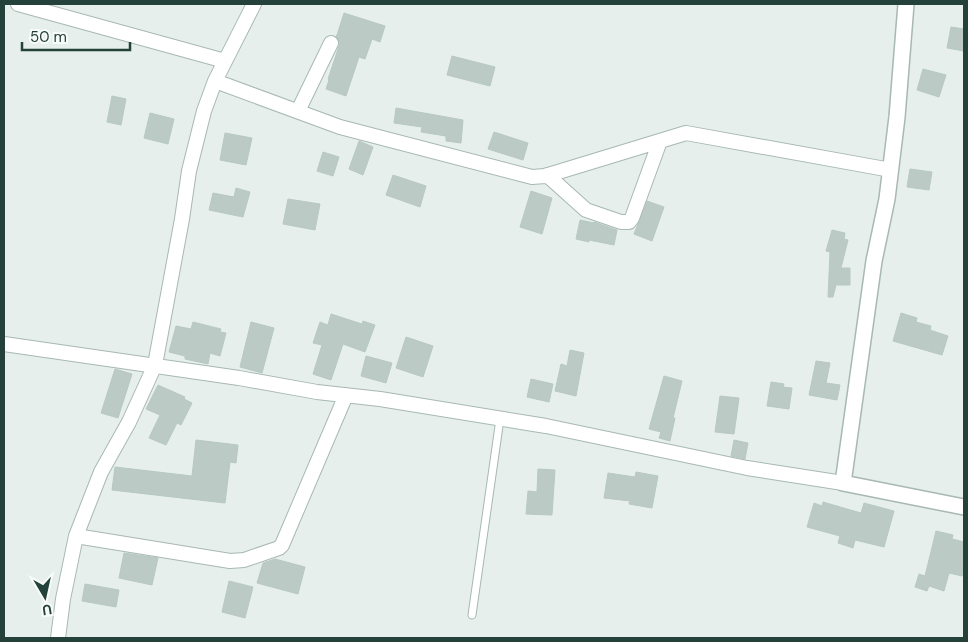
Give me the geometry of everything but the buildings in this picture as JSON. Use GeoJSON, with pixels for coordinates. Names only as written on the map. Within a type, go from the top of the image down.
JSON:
{"type":"FeatureCollection","features":[{"type":"Feature","properties":{"kind":"street"},"geometry":{"type":"LineString","coordinates":[[18,4],[225,61]]}},
{"type":"Feature","properties":{"kind":"street"},"geometry":{"type":"LineString","coordinates":[[58,638],[63,599],[76,536],[101,472],[129,422],[155,365],[189,171],[204,111],[215,80],[254,4]]}},
{"type":"Feature","properties":{"kind":"street"},"geometry":{"type":"LineString","coordinates":[[843,483],[874,261],[888,199],[898,117],[906,4]]}},
{"type":"Feature","properties":{"kind":"street"},"geometry":{"type":"LineString","coordinates":[[298,111],[332,43]]}},
{"type":"Feature","properties":{"kind":"street"},"geometry":{"type":"LineString","coordinates":[[215,80],[340,127],[532,177],[547,175],[686,133],[891,170]]}},
{"type":"Feature","properties":{"kind":"street"},"geometry":{"type":"LineString","coordinates":[[547,175],[586,210],[620,222],[629,222],[660,141]]}},
{"type":"Feature","properties":{"kind":"street"},"geometry":{"type":"LineString","coordinates":[[4,344],[155,365],[317,392],[380,399],[546,426],[747,468],[843,483],[964,507]]}},
{"type":"Feature","properties":{"kind":"street"},"geometry":{"type":"LineString","coordinates":[[76,536],[230,560],[244,560],[280,548],[346,395]]}},
{"type":"Feature","properties":{"kind":"lane"},"geometry":{"type":"LineString","coordinates":[[472,615],[500,419]]}}]}
